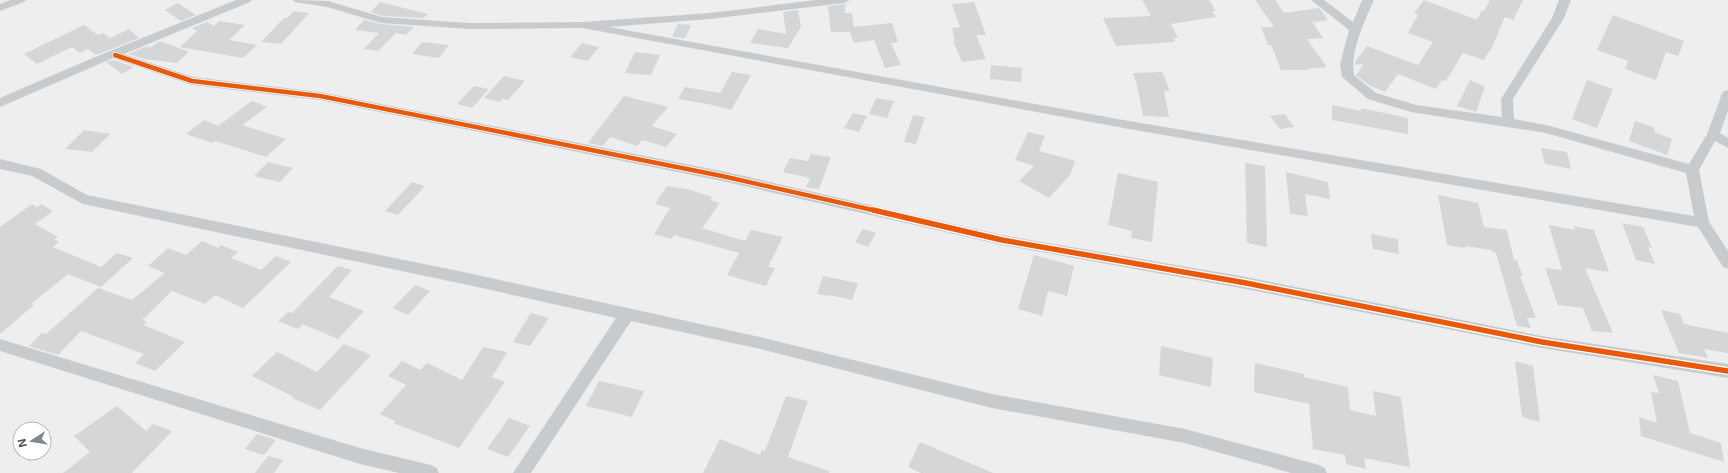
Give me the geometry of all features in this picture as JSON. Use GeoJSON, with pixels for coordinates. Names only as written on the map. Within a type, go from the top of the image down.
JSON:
{"type":"FeatureCollection","features":[{"type":"Feature","properties":{"kind":"street"},"geometry":{"type":"LineString","coordinates":[[0,8],[20,0]]}},
{"type":"Feature","properties":{"kind":"street"},"geometry":{"type":"LineString","coordinates":[[0,103],[62,74],[115,55],[246,0]]}},
{"type":"Feature","properties":{"kind":"street"},"geometry":{"type":"LineString","coordinates":[[299,0],[328,4],[381,20],[469,26],[582,25],[710,16],[844,0]]}},
{"type":"Feature","properties":{"kind":"street"},"geometry":{"type":"LineString","coordinates":[[328,4],[345,0]]}},
{"type":"Feature","properties":{"kind":"street"},"geometry":{"type":"LineString","coordinates":[[1317,0],[1355,29]]}},
{"type":"Feature","properties":{"kind":"street"},"geometry":{"type":"LineString","coordinates":[[1368,0],[1355,29],[1346,64],[1348,77],[1372,96],[1415,109],[1546,129],[1692,170]]}},
{"type":"Feature","properties":{"kind":"street"},"geometry":{"type":"LineString","coordinates":[[1508,122],[1507,99],[1558,18],[1565,0]]}},
{"type":"Feature","properties":{"kind":"street"},"geometry":{"type":"LineString","coordinates":[[582,25],[1129,125],[1702,223]]}},
{"type":"Feature","properties":{"kind":"street"},"geometry":{"type":"LineString","coordinates":[[115,55],[192,81],[320,96],[534,140],[722,176],[1002,240],[1246,283],[1542,342],[1728,371]]}},
{"type":"Feature","properties":{"kind":"street"},"geometry":{"type":"LineString","coordinates":[[1728,94],[1713,134],[1692,170],[1702,223],[1728,263]]}},
{"type":"Feature","properties":{"kind":"street"},"geometry":{"type":"LineString","coordinates":[[1713,134],[1728,144]]}},
{"type":"Feature","properties":{"kind":"street"},"geometry":{"type":"LineString","coordinates":[[0,164],[36,172],[83,198],[760,343],[992,401],[1185,436],[1319,473]]}},
{"type":"Feature","properties":{"kind":"street"},"geometry":{"type":"LineString","coordinates":[[521,473],[627,314]]}},
{"type":"Feature","properties":{"kind":"street"},"geometry":{"type":"LineString","coordinates":[[0,345],[360,456],[431,473]]}},
{"type":"Feature","properties":{"kind":"building"},"geometry":{"type":"Polygon","coordinates":[[[1142,0],[1209,0],[1216,11],[1212,11],[1216,17],[1171,24],[1178,38],[1173,38],[1175,42],[1116,46],[1103,18],[1151,16],[1142,0]]]}},
{"type":"Feature","properties":{"kind":"building"},"geometry":{"type":"Polygon","coordinates":[[[1255,0],[1275,0],[1284,13],[1319,8],[1328,20],[1315,22],[1311,20],[1323,38],[1307,39],[1327,67],[1307,69],[1308,70],[1281,70],[1271,45],[1268,45],[1261,27],[1274,27],[1255,0]]]}},
{"type":"Feature","properties":{"kind":"building"},"geometry":{"type":"Polygon","coordinates":[[[1424,0],[1477,20],[1482,10],[1484,11],[1490,0],[1523,0],[1513,20],[1505,17],[1490,52],[1489,51],[1484,60],[1463,53],[1446,81],[1442,80],[1436,89],[1398,74],[1385,92],[1369,85],[1356,75],[1364,64],[1355,65],[1355,62],[1367,46],[1418,65],[1433,42],[1408,33],[1418,15],[1414,13],[1424,0]]]}},
{"type":"Feature","properties":{"kind":"building"},"geometry":{"type":"Polygon","coordinates":[[[380,2],[428,14],[423,18],[382,16],[371,12],[380,2]]]}},
{"type":"Feature","properties":{"kind":"building"},"geometry":{"type":"Polygon","coordinates":[[[974,2],[986,35],[976,35],[986,59],[962,62],[953,41],[955,41],[952,28],[960,27],[952,4],[974,2]]]}},
{"type":"Feature","properties":{"kind":"building"},"geometry":{"type":"Polygon","coordinates":[[[178,3],[196,15],[181,21],[165,10],[178,3]]]}},
{"type":"Feature","properties":{"kind":"building"},"geometry":{"type":"Polygon","coordinates":[[[845,4],[845,13],[852,13],[854,27],[892,23],[898,42],[891,43],[901,65],[885,68],[874,40],[854,43],[850,32],[831,32],[828,6],[845,4]]]}},
{"type":"Feature","properties":{"kind":"building"},"geometry":{"type":"Polygon","coordinates":[[[798,10],[801,27],[788,48],[750,43],[758,29],[786,34],[783,12],[798,10]]]}},
{"type":"Feature","properties":{"kind":"building"},"geometry":{"type":"Polygon","coordinates":[[[294,11],[309,13],[281,44],[261,42],[284,18],[287,18],[294,11]]]}},
{"type":"Feature","properties":{"kind":"building"},"geometry":{"type":"Polygon","coordinates":[[[1613,15],[1684,41],[1678,56],[1666,52],[1656,80],[1625,69],[1628,61],[1597,50],[1613,15]]]}},
{"type":"Feature","properties":{"kind":"building"},"geometry":{"type":"Polygon","coordinates":[[[364,20],[381,24],[414,27],[406,35],[396,33],[378,51],[364,49],[379,33],[355,30],[364,20]]]}},
{"type":"Feature","properties":{"kind":"building"},"geometry":{"type":"Polygon","coordinates":[[[219,21],[245,25],[229,40],[257,45],[243,58],[180,47],[197,31],[192,28],[207,22],[214,26],[219,21]]]}},
{"type":"Feature","properties":{"kind":"building"},"geometry":{"type":"Polygon","coordinates":[[[678,24],[691,25],[685,38],[672,37],[678,24]]]}},
{"type":"Feature","properties":{"kind":"building"},"geometry":{"type":"Polygon","coordinates":[[[84,25],[98,35],[103,33],[110,38],[129,29],[139,38],[96,55],[88,49],[80,53],[72,47],[37,64],[24,54],[84,25]]]}},
{"type":"Feature","properties":{"kind":"building"},"geometry":{"type":"Polygon","coordinates":[[[160,41],[189,52],[177,63],[145,59],[128,54],[148,46],[150,48],[160,41]]]}},
{"type":"Feature","properties":{"kind":"building"},"geometry":{"type":"Polygon","coordinates":[[[422,42],[449,45],[439,58],[412,54],[422,42]]]}},
{"type":"Feature","properties":{"kind":"building"},"geometry":{"type":"Polygon","coordinates":[[[582,43],[599,47],[588,61],[570,57],[582,43]]]}},
{"type":"Feature","properties":{"kind":"building"},"geometry":{"type":"Polygon","coordinates":[[[635,52],[660,55],[651,75],[625,73],[635,52]]]}},
{"type":"Feature","properties":{"kind":"building"},"geometry":{"type":"Polygon","coordinates":[[[113,60],[134,67],[122,74],[106,62],[113,60]]]}},
{"type":"Feature","properties":{"kind":"building"},"geometry":{"type":"Polygon","coordinates":[[[991,65],[1022,68],[1021,82],[990,79],[991,65]]]}},
{"type":"Feature","properties":{"kind":"building"},"geometry":{"type":"Polygon","coordinates":[[[732,72],[751,75],[731,110],[713,105],[678,99],[685,87],[720,93],[732,72]]]}},
{"type":"Feature","properties":{"kind":"building"},"geometry":{"type":"Polygon","coordinates":[[[1162,72],[1170,91],[1164,91],[1169,117],[1143,116],[1133,73],[1162,72]]]}},
{"type":"Feature","properties":{"kind":"building"},"geometry":{"type":"Polygon","coordinates":[[[504,76],[525,81],[508,100],[502,99],[500,102],[484,98],[504,76]]]}},
{"type":"Feature","properties":{"kind":"building"},"geometry":{"type":"Polygon","coordinates":[[[1470,80],[1485,87],[1476,112],[1457,106],[1470,80]]]}},
{"type":"Feature","properties":{"kind":"building"},"geometry":{"type":"Polygon","coordinates":[[[1587,80],[1613,89],[1597,128],[1572,119],[1587,80]]]}},
{"type":"Feature","properties":{"kind":"building"},"geometry":{"type":"Polygon","coordinates":[[[474,86],[489,89],[472,108],[457,104],[474,86]]]}},
{"type":"Feature","properties":{"kind":"building"},"geometry":{"type":"Polygon","coordinates":[[[624,96],[668,107],[652,126],[677,134],[666,147],[642,140],[637,146],[610,137],[603,146],[588,143],[624,96]]]}},
{"type":"Feature","properties":{"kind":"building"},"geometry":{"type":"Polygon","coordinates":[[[876,98],[894,101],[887,118],[869,114],[876,98]]]}},
{"type":"Feature","properties":{"kind":"building"},"geometry":{"type":"Polygon","coordinates":[[[252,101],[267,107],[242,125],[286,139],[266,157],[215,141],[212,143],[186,134],[204,120],[218,126],[252,101]]]}},
{"type":"Feature","properties":{"kind":"building"},"geometry":{"type":"Polygon","coordinates":[[[1332,105],[1361,111],[1361,108],[1408,118],[1408,134],[1332,120],[1332,105]]]}},
{"type":"Feature","properties":{"kind":"building"},"geometry":{"type":"Polygon","coordinates":[[[853,113],[867,116],[859,132],[844,128],[853,113]]]}},
{"type":"Feature","properties":{"kind":"building"},"geometry":{"type":"Polygon","coordinates":[[[1285,114],[1294,127],[1280,129],[1270,116],[1285,114]]]}},
{"type":"Feature","properties":{"kind":"building"},"geometry":{"type":"Polygon","coordinates":[[[913,115],[925,117],[916,144],[904,142],[913,115]]]}},
{"type":"Feature","properties":{"kind":"building"},"geometry":{"type":"Polygon","coordinates":[[[1635,121],[1655,128],[1654,132],[1672,139],[1667,155],[1629,141],[1635,121]]]}},
{"type":"Feature","properties":{"kind":"building"},"geometry":{"type":"Polygon","coordinates":[[[84,130],[110,134],[92,152],[65,149],[84,130]]]}},
{"type":"Feature","properties":{"kind":"building"},"geometry":{"type":"Polygon","coordinates":[[[1028,132],[1045,136],[1039,151],[1075,161],[1070,175],[1049,198],[1019,181],[1034,166],[1015,160],[1028,132]]]}},
{"type":"Feature","properties":{"kind":"building"},"geometry":{"type":"Polygon","coordinates":[[[1541,148],[1567,152],[1571,169],[1545,164],[1541,148]]]}},
{"type":"Feature","properties":{"kind":"building"},"geometry":{"type":"Polygon","coordinates":[[[811,154],[831,157],[819,189],[806,187],[810,178],[783,172],[790,158],[808,161],[811,154]]]}},
{"type":"Feature","properties":{"kind":"building"},"geometry":{"type":"Polygon","coordinates":[[[268,162],[293,168],[280,182],[254,176],[268,162]]]}},
{"type":"Feature","properties":{"kind":"building"},"geometry":{"type":"Polygon","coordinates":[[[1245,163],[1265,166],[1267,247],[1247,243],[1245,163]]]}},
{"type":"Feature","properties":{"kind":"building"},"geometry":{"type":"Polygon","coordinates":[[[1286,172],[1328,182],[1330,199],[1305,194],[1308,216],[1290,214],[1286,172]]]}},
{"type":"Feature","properties":{"kind":"building"},"geometry":{"type":"Polygon","coordinates":[[[1118,173],[1158,182],[1152,242],[1131,238],[1132,231],[1108,225],[1118,173]]]}},
{"type":"Feature","properties":{"kind":"building"},"geometry":{"type":"Polygon","coordinates":[[[412,182],[425,186],[398,215],[385,211],[412,182]]]}},
{"type":"Feature","properties":{"kind":"building"},"geometry":{"type":"Polygon","coordinates":[[[667,186],[687,189],[712,197],[710,200],[720,203],[702,228],[745,241],[751,230],[783,237],[768,267],[775,268],[766,286],[727,275],[739,253],[674,235],[672,239],[654,234],[670,208],[655,204],[667,186]]]}},
{"type":"Feature","properties":{"kind":"building"},"geometry":{"type":"Polygon","coordinates":[[[1438,195],[1478,203],[1484,227],[1507,230],[1514,260],[1517,261],[1523,277],[1520,276],[1536,318],[1527,318],[1531,328],[1517,326],[1496,253],[1492,250],[1447,245],[1438,195]]]}},
{"type":"Feature","properties":{"kind":"building"},"geometry":{"type":"Polygon","coordinates":[[[32,204],[37,207],[41,204],[53,211],[35,224],[58,237],[54,239],[59,242],[53,247],[101,267],[117,253],[133,258],[101,287],[68,274],[31,304],[34,305],[0,334],[0,227],[32,204]]]}},
{"type":"Feature","properties":{"kind":"building"},"geometry":{"type":"Polygon","coordinates":[[[1622,223],[1643,227],[1652,248],[1648,247],[1655,264],[1636,260],[1622,223]]]}},
{"type":"Feature","properties":{"kind":"building"},"geometry":{"type":"Polygon","coordinates":[[[1549,225],[1575,230],[1573,226],[1594,230],[1609,272],[1585,268],[1613,333],[1592,331],[1583,308],[1558,305],[1545,268],[1562,270],[1549,225]]]}},
{"type":"Feature","properties":{"kind":"building"},"geometry":{"type":"Polygon","coordinates":[[[863,229],[876,233],[868,247],[855,242],[863,229]]]}},
{"type":"Feature","properties":{"kind":"building"},"geometry":{"type":"Polygon","coordinates":[[[1371,234],[1398,239],[1399,254],[1373,249],[1371,234]]]}},
{"type":"Feature","properties":{"kind":"building"},"geometry":{"type":"Polygon","coordinates":[[[202,241],[218,248],[221,245],[238,252],[231,258],[261,270],[276,256],[291,262],[243,308],[215,295],[205,304],[172,291],[142,320],[147,322],[143,325],[185,342],[155,371],[135,363],[144,354],[81,331],[58,355],[29,346],[42,333],[46,334],[98,288],[132,300],[165,273],[148,266],[168,248],[186,255],[202,241]]]}},
{"type":"Feature","properties":{"kind":"building"},"geometry":{"type":"Polygon","coordinates":[[[1034,255],[1074,266],[1067,296],[1048,291],[1042,316],[1018,309],[1034,255]]]}},
{"type":"Feature","properties":{"kind":"building"},"geometry":{"type":"Polygon","coordinates":[[[338,266],[352,270],[329,297],[364,311],[338,339],[303,324],[298,329],[278,321],[288,312],[292,313],[338,266]]]}},
{"type":"Feature","properties":{"kind":"building"},"geometry":{"type":"Polygon","coordinates":[[[823,276],[858,283],[852,300],[830,295],[817,294],[823,276]]]}},
{"type":"Feature","properties":{"kind":"building"},"geometry":{"type":"Polygon","coordinates":[[[415,285],[430,291],[408,315],[393,308],[415,285]]]}},
{"type":"Feature","properties":{"kind":"building"},"geometry":{"type":"Polygon","coordinates":[[[1661,310],[1680,314],[1684,324],[1728,333],[1728,353],[1704,349],[1708,358],[1679,353],[1661,310]]]}},
{"type":"Feature","properties":{"kind":"building"},"geometry":{"type":"Polygon","coordinates":[[[531,313],[549,318],[530,346],[513,342],[531,313]]]}},
{"type":"Feature","properties":{"kind":"building"},"geometry":{"type":"Polygon","coordinates":[[[344,344],[371,355],[320,410],[292,398],[294,397],[252,376],[277,352],[317,372],[344,344]]]}},
{"type":"Feature","properties":{"kind":"building"},"geometry":{"type":"Polygon","coordinates":[[[1161,346],[1213,358],[1211,387],[1159,375],[1161,346]]]}},
{"type":"Feature","properties":{"kind":"building"},"geometry":{"type":"Polygon","coordinates":[[[483,347],[507,352],[492,377],[505,382],[459,448],[393,423],[395,421],[380,414],[406,385],[388,376],[402,361],[420,370],[427,363],[462,380],[483,347]]]}},
{"type":"Feature","properties":{"kind":"building"},"geometry":{"type":"Polygon","coordinates":[[[1515,361],[1533,366],[1540,422],[1522,417],[1515,361]]]}},
{"type":"Feature","properties":{"kind":"building"},"geometry":{"type":"Polygon","coordinates":[[[1255,363],[1304,374],[1304,377],[1348,387],[1350,410],[1376,416],[1373,391],[1401,397],[1410,467],[1364,458],[1366,469],[1346,464],[1345,455],[1313,449],[1309,404],[1254,392],[1255,363]]]}},
{"type":"Feature","properties":{"kind":"building"},"geometry":{"type":"Polygon","coordinates":[[[1653,375],[1678,381],[1690,433],[1721,443],[1724,462],[1641,436],[1639,417],[1657,423],[1651,392],[1659,393],[1653,375]]]}},
{"type":"Feature","properties":{"kind":"building"},"geometry":{"type":"Polygon","coordinates":[[[599,381],[644,391],[632,417],[586,406],[599,381]]]}},
{"type":"Feature","properties":{"kind":"building"},"geometry":{"type":"Polygon","coordinates":[[[786,396],[808,401],[788,457],[829,471],[829,473],[703,473],[720,439],[760,455],[762,450],[765,451],[786,396]]]}},
{"type":"Feature","properties":{"kind":"building"},"geometry":{"type":"Polygon","coordinates":[[[117,406],[146,431],[153,424],[172,431],[132,473],[63,473],[90,452],[74,436],[117,406]]]}},
{"type":"Feature","properties":{"kind":"building"},"geometry":{"type":"Polygon","coordinates":[[[509,418],[530,426],[508,457],[487,449],[509,418]]]}},
{"type":"Feature","properties":{"kind":"building"},"geometry":{"type":"Polygon","coordinates":[[[257,434],[276,440],[264,455],[245,449],[257,434]]]}},
{"type":"Feature","properties":{"kind":"building"},"geometry":{"type":"Polygon","coordinates":[[[920,442],[993,473],[921,473],[908,467],[920,442]]]}},
{"type":"Feature","properties":{"kind":"building"},"geometry":{"type":"Polygon","coordinates":[[[268,456],[283,460],[274,473],[255,473],[268,456]]]}},
{"type":"Feature","properties":{"kind":"cycle path"},"geometry":{"type":"LineString","coordinates":[[115,55],[192,81],[320,96],[722,176],[1002,240],[1246,283],[1542,342],[1728,371]]}}]}
